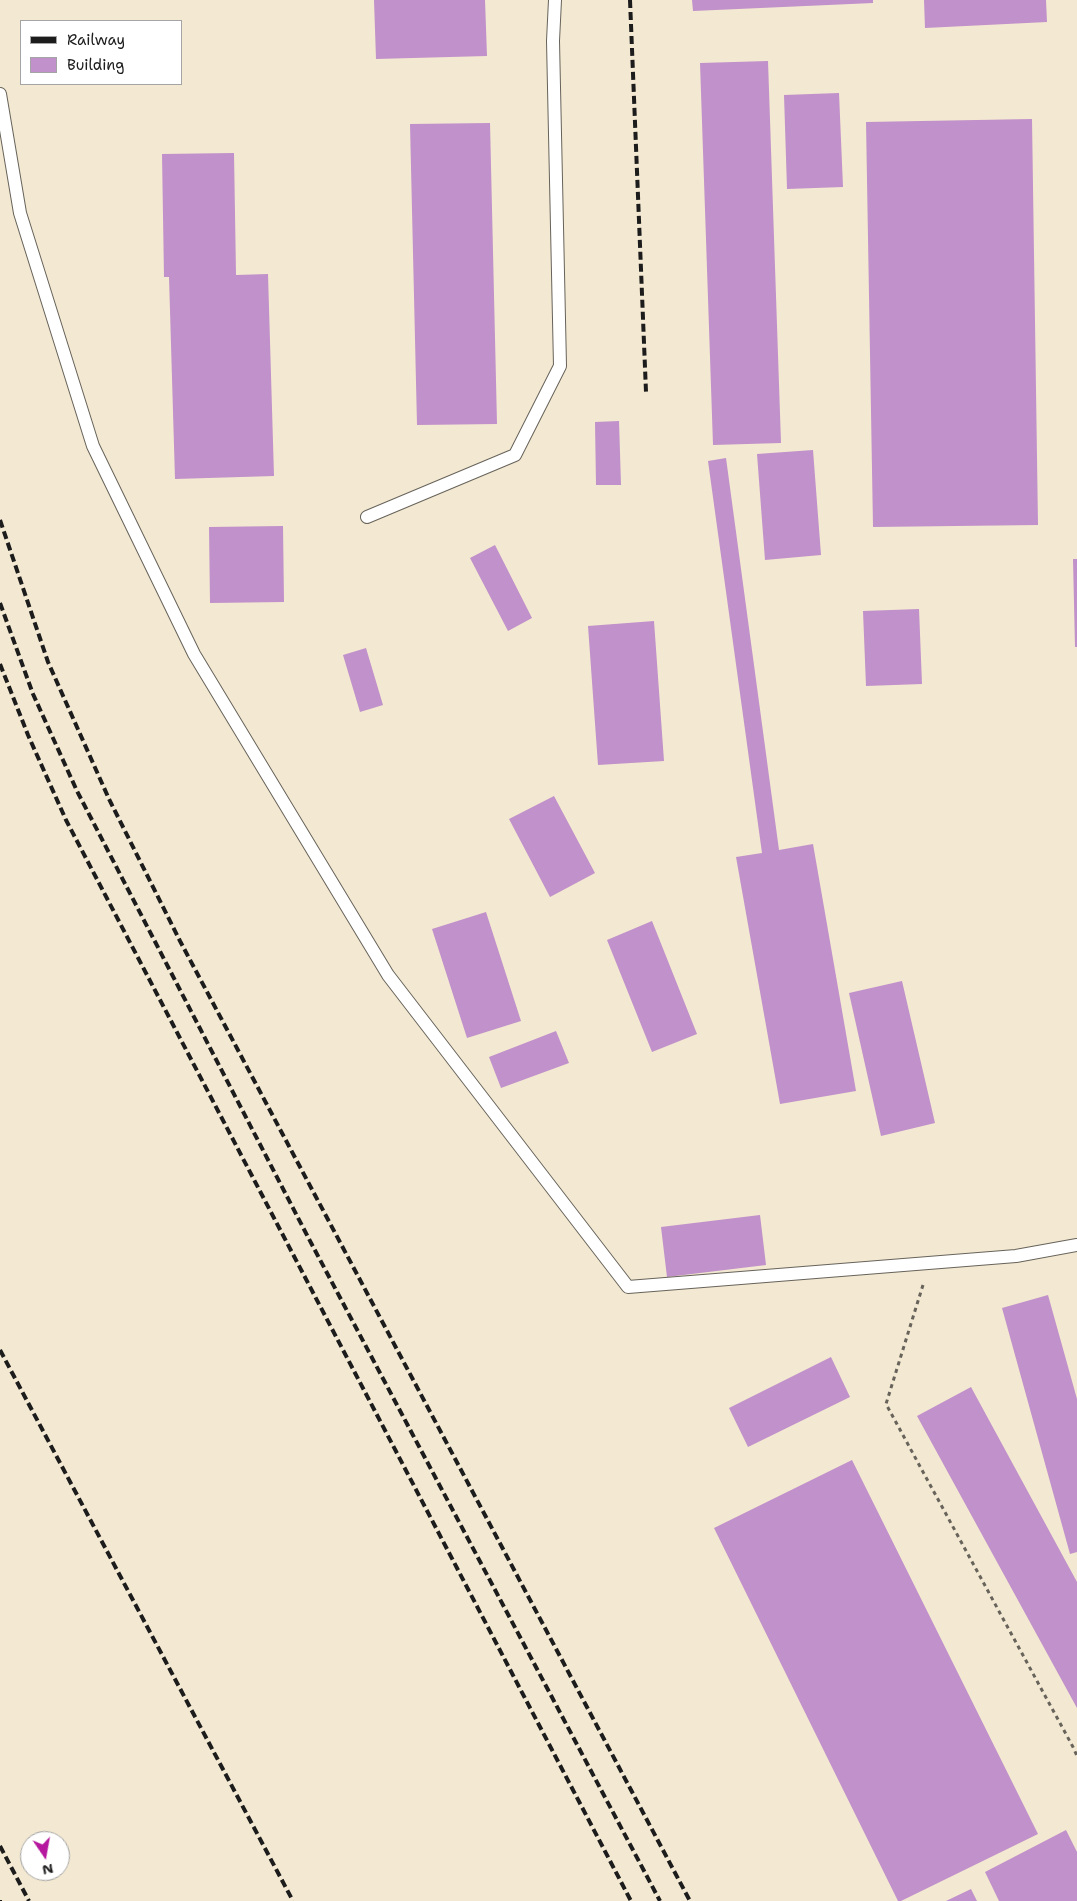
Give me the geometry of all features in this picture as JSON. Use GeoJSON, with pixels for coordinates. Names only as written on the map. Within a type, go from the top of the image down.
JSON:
{"type":"FeatureCollection","features":[{"type":"Feature","properties":{"kind":"lane"},"geometry":{"type":"LineString","coordinates":[[366,517],[515,455],[560,366],[553,51],[555,0]]}},
{"type":"Feature","properties":{"kind":"lane"},"geometry":{"type":"LineString","coordinates":[[0,94],[20,213],[93,446],[194,654],[388,975],[628,1287],[1016,1256],[1077,1245]]}},
{"type":"Feature","properties":{"kind":"path"},"geometry":{"type":"LineString","coordinates":[[930,1263],[886,1404],[1074,1747],[1077,1756]]}},
{"type":"Feature","properties":{"kind":"building"},"geometry":{"type":"Polygon","coordinates":[[[374,0],[485,0],[487,56],[376,59],[374,0]]]}},
{"type":"Feature","properties":{"kind":"building"},"geometry":{"type":"Polygon","coordinates":[[[692,0],[873,0],[873,3],[693,11],[692,0]]]}},
{"type":"Feature","properties":{"kind":"building"},"geometry":{"type":"Polygon","coordinates":[[[924,0],[1046,0],[1047,22],[925,28],[924,0]]]}},
{"type":"Feature","properties":{"kind":"building"},"geometry":{"type":"Polygon","coordinates":[[[768,61],[781,443],[713,445],[700,63],[768,61]]]}},
{"type":"Feature","properties":{"kind":"building"},"geometry":{"type":"Polygon","coordinates":[[[839,93],[843,187],[787,189],[784,95],[839,93]]]}},
{"type":"Feature","properties":{"kind":"building"},"geometry":{"type":"Polygon","coordinates":[[[1032,119],[1038,525],[873,527],[866,122],[1032,119]]]}},
{"type":"Feature","properties":{"kind":"building"},"geometry":{"type":"Polygon","coordinates":[[[490,123],[497,424],[417,425],[410,124],[490,123]]]}},
{"type":"Feature","properties":{"kind":"building"},"geometry":{"type":"Polygon","coordinates":[[[234,153],[236,275],[268,274],[274,476],[175,479],[169,277],[164,277],[162,154],[234,153]]]}},
{"type":"Feature","properties":{"kind":"building"},"geometry":{"type":"Polygon","coordinates":[[[619,421],[621,485],[596,485],[595,422],[619,421]]]}},
{"type":"Feature","properties":{"kind":"building"},"geometry":{"type":"Polygon","coordinates":[[[813,450],[821,555],[765,560],[757,454],[813,450]]]}},
{"type":"Feature","properties":{"kind":"building"},"geometry":{"type":"Polygon","coordinates":[[[726,458],[779,850],[813,844],[856,1091],[780,1104],[736,857],[762,853],[708,461],[726,458]]]}},
{"type":"Feature","properties":{"kind":"building"},"geometry":{"type":"Polygon","coordinates":[[[283,526],[284,602],[210,603],[209,527],[283,526]]]}},
{"type":"Feature","properties":{"kind":"building"},"geometry":{"type":"Polygon","coordinates":[[[495,545],[532,618],[508,631],[470,558],[495,545]]]}},
{"type":"Feature","properties":{"kind":"building"},"geometry":{"type":"Polygon","coordinates":[[[1073,559],[1077,559],[1077,647],[1075,647],[1073,559]]]}},
{"type":"Feature","properties":{"kind":"building"},"geometry":{"type":"Polygon","coordinates":[[[919,609],[922,684],[866,686],[863,611],[919,609]]]}},
{"type":"Feature","properties":{"kind":"building"},"geometry":{"type":"Polygon","coordinates":[[[654,621],[664,761],[598,765],[588,626],[654,621]]]}},
{"type":"Feature","properties":{"kind":"building"},"geometry":{"type":"Polygon","coordinates":[[[366,648],[383,705],[360,712],[343,655],[366,648]]]}},
{"type":"Feature","properties":{"kind":"building"},"geometry":{"type":"Polygon","coordinates":[[[554,796],[595,873],[550,897],[509,819],[554,796]]]}},
{"type":"Feature","properties":{"kind":"building"},"geometry":{"type":"Polygon","coordinates":[[[486,912],[521,1021],[467,1038],[432,929],[486,912]]]}},
{"type":"Feature","properties":{"kind":"building"},"geometry":{"type":"Polygon","coordinates":[[[652,921],[697,1034],[652,1052],[607,940],[652,921]]]}},
{"type":"Feature","properties":{"kind":"building"},"geometry":{"type":"Polygon","coordinates":[[[902,981],[935,1123],[881,1136],[849,993],[902,981]]]}},
{"type":"Feature","properties":{"kind":"building"},"geometry":{"type":"Polygon","coordinates":[[[556,1031],[569,1063],[501,1088],[489,1057],[556,1031]]]}},
{"type":"Feature","properties":{"kind":"building"},"geometry":{"type":"Polygon","coordinates":[[[760,1215],[766,1265],[667,1277],[661,1227],[760,1215]]]}},
{"type":"Feature","properties":{"kind":"building"},"geometry":{"type":"Polygon","coordinates":[[[1048,1295],[1077,1399],[1077,1552],[1070,1554],[1002,1308],[1048,1295]]]}},
{"type":"Feature","properties":{"kind":"building"},"geometry":{"type":"Polygon","coordinates":[[[831,1357],[850,1397],[748,1447],[729,1408],[831,1357]]]}},
{"type":"Feature","properties":{"kind":"building"},"geometry":{"type":"Polygon","coordinates":[[[971,1387],[1077,1582],[1077,1708],[917,1416],[971,1387]]]}},
{"type":"Feature","properties":{"kind":"building"},"geometry":{"type":"Polygon","coordinates":[[[852,1460],[1038,1834],[901,1901],[898,1901],[714,1528],[852,1460]]]}},
{"type":"Feature","properties":{"kind":"building"},"geometry":{"type":"Polygon","coordinates":[[[1066,1830],[1077,1852],[1077,1901],[999,1901],[985,1872],[1066,1830]]]}},
{"type":"Feature","properties":{"kind":"building"},"geometry":{"type":"Polygon","coordinates":[[[971,1889],[977,1901],[946,1901],[971,1889]]]}},
{"type":"Feature","properties":{"kind":"railway"},"geometry":{"type":"LineString","coordinates":[[630,0],[646,392]]}},
{"type":"Feature","properties":{"kind":"railway"},"geometry":{"type":"LineString","coordinates":[[0,520],[48,662],[109,799],[180,941],[690,1901]]}},
{"type":"Feature","properties":{"kind":"railway"},"geometry":{"type":"LineString","coordinates":[[0,603],[33,694],[77,791],[309,1239],[660,1901]]}},
{"type":"Feature","properties":{"kind":"railway"},"geometry":{"type":"LineString","coordinates":[[0,664],[28,735],[66,820],[631,1901]]}},
{"type":"Feature","properties":{"kind":"railway"},"geometry":{"type":"LineString","coordinates":[[0,1350],[293,1901]]}},
{"type":"Feature","properties":{"kind":"railway"},"geometry":{"type":"LineString","coordinates":[[0,1846],[29,1901]]}}]}
